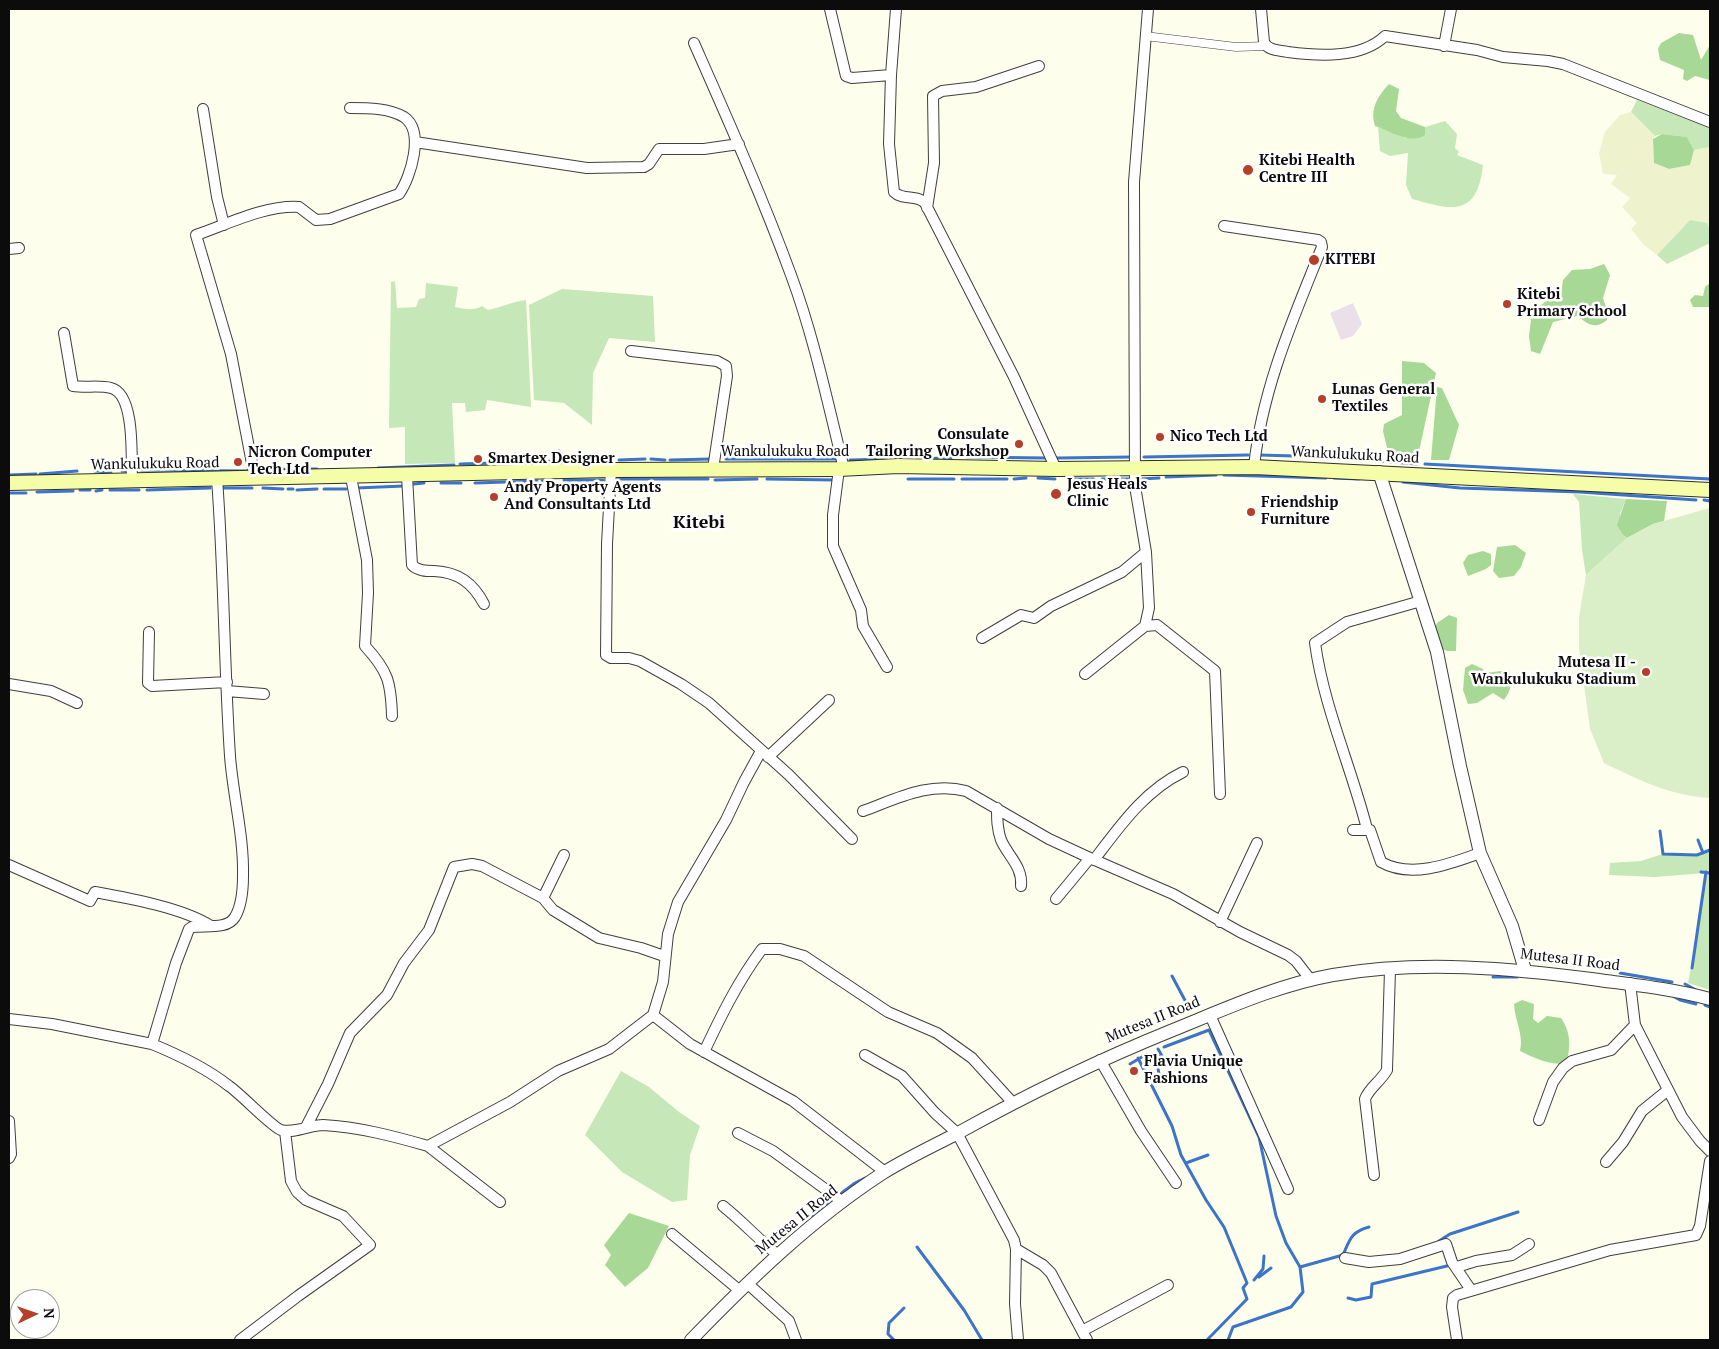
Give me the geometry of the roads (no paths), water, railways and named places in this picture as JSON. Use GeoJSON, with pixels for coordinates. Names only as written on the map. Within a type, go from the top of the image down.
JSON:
{"type":"FeatureCollection","features":[{"type":"Feature","properties":{"kind":"main road","name":"Wankulukuku Road"},"geometry":{"type":"LineString","coordinates":[[9,483],[407,476],[611,470],[842,469],[898,466],[1056,469],[1254,467],[1710,490]]}},
{"type":"Feature","properties":{"kind":"street"},"geometry":{"type":"LineString","coordinates":[[830,9],[846,76],[852,78],[891,76]]}},
{"type":"Feature","properties":{"kind":"street"},"geometry":{"type":"LineString","coordinates":[[896,9],[891,76],[889,144],[893,188],[898,196],[920,199],[927,208],[1014,377],[1056,469]]}},
{"type":"Feature","properties":{"kind":"street"},"geometry":{"type":"LineString","coordinates":[[1145,626],[1149,608],[1146,552],[1136,486],[1134,182],[1148,9]]}},
{"type":"Feature","properties":{"kind":"street"},"geometry":{"type":"LineString","coordinates":[[1261,9],[1266,46]]}},
{"type":"Feature","properties":{"kind":"street"},"geometry":{"type":"LineString","coordinates":[[1444,46],[1451,9]]}},
{"type":"Feature","properties":{"kind":"street"},"geometry":{"type":"LineString","coordinates":[[1145,36],[1236,47],[1266,46],[1271,49],[1308,55],[1328,54],[1369,46],[1385,36],[1503,57],[1562,64],[1710,122]]}},
{"type":"Feature","properties":{"kind":"street"},"geometry":{"type":"LineString","coordinates":[[694,43],[739,144],[792,276],[830,406],[842,469],[833,515],[833,546],[861,610],[863,626],[887,667]]}},
{"type":"Feature","properties":{"kind":"street"},"geometry":{"type":"LineString","coordinates":[[927,208],[934,163],[933,96],[942,91],[976,87],[1039,66]]}},
{"type":"Feature","properties":{"kind":"street"},"geometry":{"type":"LineString","coordinates":[[203,108],[217,197],[224,225]]}},
{"type":"Feature","properties":{"kind":"street"},"geometry":{"type":"LineString","coordinates":[[255,479],[231,354],[196,234],[252,215],[293,207],[303,210],[313,220],[330,219],[396,196],[402,190],[409,174],[415,142],[413,132],[405,118],[374,108],[350,108]]}},
{"type":"Feature","properties":{"kind":"street"},"geometry":{"type":"LineString","coordinates":[[415,142],[587,168],[640,168],[649,164],[659,150],[704,149],[739,144]]}},
{"type":"Feature","properties":{"kind":"street"},"geometry":{"type":"LineString","coordinates":[[1224,226],[1318,240],[1321,242],[1322,247],[1281,346],[1270,381],[1254,467]]}},
{"type":"Feature","properties":{"kind":"street"},"geometry":{"type":"LineString","coordinates":[[64,333],[73,386],[114,388],[123,396],[130,424],[132,481]]}},
{"type":"Feature","properties":{"kind":"street"},"geometry":{"type":"LineString","coordinates":[[631,351],[717,362],[726,366],[727,376],[713,469]]}},
{"type":"Feature","properties":{"kind":"street"},"geometry":{"type":"LineString","coordinates":[[611,470],[607,544],[606,655],[611,658],[629,658],[640,661],[681,684],[708,703],[817,802],[852,840]]}},
{"type":"Feature","properties":{"kind":"street"},"geometry":{"type":"LineString","coordinates":[[1379,472],[1421,601],[1445,685],[1460,766],[1480,853],[1512,926],[1525,970]]}},
{"type":"Feature","properties":{"kind":"street"},"geometry":{"type":"LineString","coordinates":[[407,476],[412,565],[420,570],[440,571],[460,577],[474,588],[484,604]]}},
{"type":"Feature","properties":{"kind":"street"},"geometry":{"type":"LineString","coordinates":[[350,477],[367,560],[368,593],[365,646],[377,658],[386,673],[392,716]]}},
{"type":"Feature","properties":{"kind":"street"},"geometry":{"type":"LineString","coordinates":[[152,1044],[176,963],[189,929],[192,927],[229,923],[234,918],[243,891],[242,855],[231,764],[217,479]]}},
{"type":"Feature","properties":{"kind":"street"},"geometry":{"type":"LineString","coordinates":[[982,638],[1021,615],[1034,618],[1051,606],[1122,572],[1146,552]]}},
{"type":"Feature","properties":{"kind":"street"},"geometry":{"type":"LineString","coordinates":[[1421,601],[1347,622],[1315,643],[1319,671],[1330,716],[1367,829],[1372,833],[1376,854],[1380,862],[1399,869],[1440,866],[1480,853]]}},
{"type":"Feature","properties":{"kind":"street"},"geometry":{"type":"LineString","coordinates":[[1085,674],[1145,626],[1157,625],[1214,671],[1220,794]]}},
{"type":"Feature","properties":{"kind":"street"},"geometry":{"type":"LineString","coordinates":[[149,632],[148,684],[152,686],[227,687],[264,694]]}},
{"type":"Feature","properties":{"kind":"street"},"geometry":{"type":"LineString","coordinates":[[9,684],[51,691],[77,703]]}},
{"type":"Feature","properties":{"kind":"street"},"geometry":{"type":"LineString","coordinates":[[428,1146],[510,1102],[558,1071],[610,1049],[653,1015],[660,996],[668,934],[678,902],[726,820],[744,782],[765,754],[829,700]]}},
{"type":"Feature","properties":{"kind":"street"},"geometry":{"type":"LineString","coordinates":[[1056,899],[1147,795],[1166,780],[1183,772]]}},
{"type":"Feature","properties":{"kind":"street"},"geometry":{"type":"LineString","coordinates":[[863,811],[927,788],[955,788],[966,791],[1049,839],[1173,894],[1220,922],[1288,956],[1296,961],[1310,979]]}},
{"type":"Feature","properties":{"kind":"street"},"geometry":{"type":"LineString","coordinates":[[997,808],[999,832],[1022,875],[1021,886]]}},
{"type":"Feature","properties":{"kind":"street"},"geometry":{"type":"LineString","coordinates":[[1353,830],[1367,829]]}},
{"type":"Feature","properties":{"kind":"street"},"geometry":{"type":"LineString","coordinates":[[1220,922],[1257,843]]}},
{"type":"Feature","properties":{"kind":"street"},"geometry":{"type":"LineString","coordinates":[[543,898],[564,855]]}},
{"type":"Feature","properties":{"kind":"street"},"geometry":{"type":"LineString","coordinates":[[306,1127],[328,1084],[350,1033],[392,988],[404,963],[429,930],[454,867],[472,864],[482,866],[543,898],[553,910],[599,938],[641,948],[664,956]]}},
{"type":"Feature","properties":{"kind":"street"},"geometry":{"type":"LineString","coordinates":[[9,865],[90,901],[95,892],[129,898],[200,919],[212,926]]}},
{"type":"Feature","properties":{"kind":"street"},"geometry":{"type":"LineString","coordinates":[[704,1052],[728,1000],[752,962],[762,949],[780,949],[804,956],[888,1012],[937,1033],[972,1058],[1013,1103]]}},
{"type":"Feature","properties":{"kind":"street","name":"Mutesa II Road"},"geometry":{"type":"LineString","coordinates":[[691,1340],[743,1286],[778,1255],[843,1202],[885,1172],[1013,1103],[1100,1060],[1247,1000],[1310,979],[1337,974],[1463,968],[1525,970],[1630,983],[1710,999]]}},
{"type":"Feature","properties":{"kind":"street"},"geometry":{"type":"LineString","coordinates":[[1374,1175],[1365,1099],[1369,1092],[1383,1078],[1387,1070],[1390,970]]}},
{"type":"Feature","properties":{"kind":"street"},"geometry":{"type":"LineString","coordinates":[[1630,983],[1635,1025],[1690,1129],[1710,1150]]}},
{"type":"Feature","properties":{"kind":"street"},"geometry":{"type":"LineString","coordinates":[[653,1015],[677,1035],[704,1052],[792,1101],[885,1172]]}},
{"type":"Feature","properties":{"kind":"street"},"geometry":{"type":"LineString","coordinates":[[1210,1015],[1288,1189]]}},
{"type":"Feature","properties":{"kind":"street"},"geometry":{"type":"LineString","coordinates":[[9,1019],[52,1024],[152,1044],[208,1071],[249,1101],[280,1130],[285,1131],[321,1125],[344,1127],[388,1134],[428,1146],[500,1202]]}},
{"type":"Feature","properties":{"kind":"street"},"geometry":{"type":"LineString","coordinates":[[1539,1120],[1552,1082],[1562,1068],[1572,1061],[1611,1050],[1635,1025]]}},
{"type":"Feature","properties":{"kind":"street"},"geometry":{"type":"LineString","coordinates":[[865,1055],[902,1076],[929,1107],[957,1133],[1014,1240],[1016,1249],[1015,1304],[1018,1340]]}},
{"type":"Feature","properties":{"kind":"street"},"geometry":{"type":"LineString","coordinates":[[1100,1060],[1141,1131],[1176,1183]]}},
{"type":"Feature","properties":{"kind":"street"},"geometry":{"type":"LineString","coordinates":[[1606,1162],[1622,1142],[1642,1111],[1668,1090]]}},
{"type":"Feature","properties":{"kind":"street"},"geometry":{"type":"LineString","coordinates":[[9,1121],[11,1154],[9,1158]]}},
{"type":"Feature","properties":{"kind":"street"},"geometry":{"type":"LineString","coordinates":[[240,1340],[370,1245],[343,1216],[306,1200],[297,1192],[291,1181],[285,1131]]}},
{"type":"Feature","properties":{"kind":"street"},"geometry":{"type":"LineString","coordinates":[[738,1133],[787,1160],[843,1202]]}},
{"type":"Feature","properties":{"kind":"street"},"geometry":{"type":"LineString","coordinates":[[1457,1340],[1452,1301],[1455,1296],[1610,1250],[1696,1235],[1700,1226],[1710,1161]]}},
{"type":"Feature","properties":{"kind":"street"},"geometry":{"type":"LineString","coordinates":[[724,1206],[778,1255]]}},
{"type":"Feature","properties":{"kind":"street"},"geometry":{"type":"LineString","coordinates":[[672,1234],[789,1321],[796,1340]]}},
{"type":"Feature","properties":{"kind":"street"},"geometry":{"type":"LineString","coordinates":[[1345,1258],[1369,1262],[1400,1259],[1446,1244],[1452,1262],[1471,1290]]}},
{"type":"Feature","properties":{"kind":"street"},"geometry":{"type":"LineString","coordinates":[[1457,1267],[1476,1261],[1512,1255],[1528,1244]]}},
{"type":"Feature","properties":{"kind":"street"},"geometry":{"type":"LineString","coordinates":[[1016,1249],[1043,1265],[1051,1274],[1085,1336],[1168,1285]]}},
{"type":"Feature","properties":{"kind":"waterway"},"geometry":{"type":"LineString","coordinates":[[559,451],[562,461]]}},
{"type":"Feature","properties":{"kind":"waterway"},"geometry":{"type":"LineString","coordinates":[[515,454],[516,462]]}},
{"type":"Feature","properties":{"kind":"waterway"},"geometry":{"type":"LineString","coordinates":[[1144,457],[1248,455]]}},
{"type":"Feature","properties":{"kind":"waterway"},"geometry":{"type":"LineString","coordinates":[[1259,455],[1295,456]]}},
{"type":"Feature","properties":{"kind":"waterway"},"geometry":{"type":"LineString","coordinates":[[967,457],[1046,458]]}},
{"type":"Feature","properties":{"kind":"waterway"},"geometry":{"type":"LineString","coordinates":[[1057,458],[1133,457]]}},
{"type":"Feature","properties":{"kind":"waterway"},"geometry":{"type":"LineString","coordinates":[[901,459],[951,458]]}},
{"type":"Feature","properties":{"kind":"waterway"},"geometry":{"type":"LineString","coordinates":[[1327,458],[1350,459]]}},
{"type":"Feature","properties":{"kind":"waterway"},"geometry":{"type":"LineString","coordinates":[[619,460],[645,459]]}},
{"type":"Feature","properties":{"kind":"waterway"},"geometry":{"type":"LineString","coordinates":[[651,459],[665,460]]}},
{"type":"Feature","properties":{"kind":"waterway"},"geometry":{"type":"LineString","coordinates":[[670,460],[710,459]]}},
{"type":"Feature","properties":{"kind":"waterway"},"geometry":{"type":"LineString","coordinates":[[726,459],[837,459]]}},
{"type":"Feature","properties":{"kind":"waterway"},"geometry":{"type":"LineString","coordinates":[[850,460],[891,459]]}},
{"type":"Feature","properties":{"kind":"waterway"},"geometry":{"type":"LineString","coordinates":[[460,464],[592,460]]}},
{"type":"Feature","properties":{"kind":"waterway"},"geometry":{"type":"LineString","coordinates":[[597,460],[611,460]]}},
{"type":"Feature","properties":{"kind":"waterway"},"geometry":{"type":"LineString","coordinates":[[1357,460],[1365,460]]}},
{"type":"Feature","properties":{"kind":"waterway"},"geometry":{"type":"LineString","coordinates":[[1369,460],[1417,464]]}},
{"type":"Feature","properties":{"kind":"waterway"},"geometry":{"type":"LineString","coordinates":[[1425,464],[1710,479]]}},
{"type":"Feature","properties":{"kind":"waterway"},"geometry":{"type":"LineString","coordinates":[[378,468],[454,465]]}},
{"type":"Feature","properties":{"kind":"waterway"},"geometry":{"type":"LineString","coordinates":[[256,470],[297,469]]}},
{"type":"Feature","properties":{"kind":"waterway"},"geometry":{"type":"LineString","coordinates":[[304,469],[317,469]]}},
{"type":"Feature","properties":{"kind":"waterway"},"geometry":{"type":"LineString","coordinates":[[141,470],[247,471]]}},
{"type":"Feature","properties":{"kind":"waterway"},"geometry":{"type":"LineString","coordinates":[[40,474],[77,471]]}},
{"type":"Feature","properties":{"kind":"waterway"},"geometry":{"type":"LineString","coordinates":[[95,471],[111,472]]}},
{"type":"Feature","properties":{"kind":"waterway"},"geometry":{"type":"LineString","coordinates":[[122,471],[127,471]]}},
{"type":"Feature","properties":{"kind":"waterway"},"geometry":{"type":"LineString","coordinates":[[9,475],[36,474]]}},
{"type":"Feature","properties":{"kind":"waterway"},"geometry":{"type":"LineString","coordinates":[[1166,477],[1216,475]]}},
{"type":"Feature","properties":{"kind":"waterway"},"geometry":{"type":"LineString","coordinates":[[1224,475],[1326,478]]}},
{"type":"Feature","properties":{"kind":"waterway"},"geometry":{"type":"LineString","coordinates":[[1014,479],[1026,478]]}},
{"type":"Feature","properties":{"kind":"waterway"},"geometry":{"type":"LineString","coordinates":[[1038,478],[1055,479]]}},
{"type":"Feature","properties":{"kind":"waterway"},"geometry":{"type":"LineString","coordinates":[[1140,479],[1159,478]]}},
{"type":"Feature","properties":{"kind":"waterway"},"geometry":{"type":"LineString","coordinates":[[1334,478],[1359,479]]}},
{"type":"Feature","properties":{"kind":"waterway"},"geometry":{"type":"LineString","coordinates":[[615,479],[708,479]]}},
{"type":"Feature","properties":{"kind":"waterway"},"geometry":{"type":"LineString","coordinates":[[715,480],[757,479]]}},
{"type":"Feature","properties":{"kind":"waterway"},"geometry":{"type":"LineString","coordinates":[[767,479],[835,480]]}},
{"type":"Feature","properties":{"kind":"waterway"},"geometry":{"type":"LineString","coordinates":[[908,479],[954,479]]}},
{"type":"Feature","properties":{"kind":"waterway"},"geometry":{"type":"LineString","coordinates":[[962,479],[1007,479]]}},
{"type":"Feature","properties":{"kind":"waterway"},"geometry":{"type":"LineString","coordinates":[[1070,479],[1094,479]]}},
{"type":"Feature","properties":{"kind":"waterway"},"geometry":{"type":"LineString","coordinates":[[1102,479],[1130,479]]}},
{"type":"Feature","properties":{"kind":"waterway"},"geometry":{"type":"LineString","coordinates":[[564,480],[603,480]]}},
{"type":"Feature","properties":{"kind":"waterway"},"geometry":{"type":"LineString","coordinates":[[475,483],[537,481]]}},
{"type":"Feature","properties":{"kind":"waterway"},"geometry":{"type":"LineString","coordinates":[[542,481],[549,481]]}},
{"type":"Feature","properties":{"kind":"waterway"},"geometry":{"type":"LineString","coordinates":[[1403,482],[1460,488],[1580,492],[1696,500]]}},
{"type":"Feature","properties":{"kind":"waterway"},"geometry":{"type":"LineString","coordinates":[[414,484],[424,483]]}},
{"type":"Feature","properties":{"kind":"waterway"},"geometry":{"type":"LineString","coordinates":[[441,483],[461,483]]}},
{"type":"Feature","properties":{"kind":"waterway"},"geometry":{"type":"LineString","coordinates":[[356,488],[404,486]]}},
{"type":"Feature","properties":{"kind":"waterway"},"geometry":{"type":"LineString","coordinates":[[147,490],[210,488]]}},
{"type":"Feature","properties":{"kind":"waterway"},"geometry":{"type":"LineString","coordinates":[[220,488],[252,488]]}},
{"type":"Feature","properties":{"kind":"waterway"},"geometry":{"type":"LineString","coordinates":[[263,488],[283,489]]}},
{"type":"Feature","properties":{"kind":"waterway"},"geometry":{"type":"LineString","coordinates":[[288,489],[293,489]]}},
{"type":"Feature","properties":{"kind":"waterway"},"geometry":{"type":"LineString","coordinates":[[297,490],[317,489]]}},
{"type":"Feature","properties":{"kind":"waterway"},"geometry":{"type":"LineString","coordinates":[[324,489],[346,489]]}},
{"type":"Feature","properties":{"kind":"waterway"},"geometry":{"type":"LineString","coordinates":[[80,490],[90,490]]}},
{"type":"Feature","properties":{"kind":"waterway"},"geometry":{"type":"LineString","coordinates":[[96,491],[102,490]]}},
{"type":"Feature","properties":{"kind":"waterway"},"geometry":{"type":"LineString","coordinates":[[110,490],[139,490]]}},
{"type":"Feature","properties":{"kind":"waterway"},"geometry":{"type":"LineString","coordinates":[[37,492],[73,491]]}},
{"type":"Feature","properties":{"kind":"waterway"},"geometry":{"type":"LineString","coordinates":[[9,493],[26,493]]}},
{"type":"Feature","properties":{"kind":"waterway"},"geometry":{"type":"LineString","coordinates":[[1704,500],[1710,501]]}},
{"type":"Feature","properties":{"kind":"waterway"},"geometry":{"type":"LineString","coordinates":[[1660,831],[1663,854],[1697,855],[1710,850]]}},
{"type":"Feature","properties":{"kind":"waterway"},"geometry":{"type":"LineString","coordinates":[[1698,840],[1703,853]]}},
{"type":"Feature","properties":{"kind":"waterway"},"geometry":{"type":"LineString","coordinates":[[1701,872],[1710,873]]}},
{"type":"Feature","properties":{"kind":"waterway"},"geometry":{"type":"LineString","coordinates":[[1692,968],[1706,872]]}},
{"type":"Feature","properties":{"kind":"waterway"},"geometry":{"type":"LineString","coordinates":[[1620,973],[1672,982]]}},
{"type":"Feature","properties":{"kind":"waterway"},"geometry":{"type":"LineString","coordinates":[[1172,976],[1188,1006]]}},
{"type":"Feature","properties":{"kind":"waterway"},"geometry":{"type":"LineString","coordinates":[[1493,977],[1517,977]]}},
{"type":"Feature","properties":{"kind":"waterway"},"geometry":{"type":"LineString","coordinates":[[1685,984],[1696,990]]}},
{"type":"Feature","properties":{"kind":"waterway"},"geometry":{"type":"LineString","coordinates":[[1673,996],[1696,1004]]}},
{"type":"Feature","properties":{"kind":"waterway"},"geometry":{"type":"LineString","coordinates":[[1705,1005],[1710,1007]]}},
{"type":"Feature","properties":{"kind":"waterway"},"geometry":{"type":"LineString","coordinates":[[1164,1047],[1209,1030],[1259,1137],[1276,1216],[1286,1243],[1300,1267],[1303,1292],[1291,1307],[1233,1327],[1228,1340]]}},
{"type":"Feature","properties":{"kind":"waterway"},"geometry":{"type":"LineString","coordinates":[[1158,1049],[1162,1056],[1156,1057],[1159,1074]]}},
{"type":"Feature","properties":{"kind":"waterway"},"geometry":{"type":"LineString","coordinates":[[1130,1064],[1147,1054]]}},
{"type":"Feature","properties":{"kind":"waterway"},"geometry":{"type":"LineString","coordinates":[[1138,1058],[1172,1126],[1181,1155],[1206,1200],[1224,1227],[1247,1283],[1243,1288],[1247,1299],[1207,1340]]}},
{"type":"Feature","properties":{"kind":"waterway"},"geometry":{"type":"LineString","coordinates":[[1186,1163],[1208,1155]]}},
{"type":"Feature","properties":{"kind":"waterway"},"geometry":{"type":"LineString","coordinates":[[839,1195],[865,1178]]}},
{"type":"Feature","properties":{"kind":"waterway"},"geometry":{"type":"LineString","coordinates":[[807,1222],[834,1199]]}},
{"type":"Feature","properties":{"kind":"waterway"},"geometry":{"type":"LineString","coordinates":[[1439,1241],[1450,1234],[1518,1212]]}},
{"type":"Feature","properties":{"kind":"waterway"},"geometry":{"type":"LineString","coordinates":[[1300,1267],[1343,1255],[1352,1237],[1358,1231],[1369,1227]]}},
{"type":"Feature","properties":{"kind":"waterway"},"geometry":{"type":"LineString","coordinates":[[917,1247],[964,1310],[982,1340]]}},
{"type":"Feature","properties":{"kind":"waterway"},"geometry":{"type":"LineString","coordinates":[[1254,1280],[1263,1269],[1264,1256]]}},
{"type":"Feature","properties":{"kind":"waterway"},"geometry":{"type":"LineString","coordinates":[[1348,1298],[1356,1300],[1371,1297],[1372,1284],[1451,1265]]}},
{"type":"Feature","properties":{"kind":"waterway"},"geometry":{"type":"LineString","coordinates":[[1259,1277],[1271,1268]]}},
{"type":"Feature","properties":{"kind":"waterway"},"geometry":{"type":"LineString","coordinates":[[894,1340],[888,1334],[889,1323],[904,1308]]}},
{"type":"Feature","properties":{"kind":"place","name":"Kitebi Health Centre III"},"geometry":{"type":"Point","coordinates":[1248,170]}},
{"type":"Feature","properties":{"kind":"place","name":"KITEBI"},"geometry":{"type":"Point","coordinates":[1314,260]}},
{"type":"Feature","properties":{"kind":"place","name":"Kitebi Primary School"},"geometry":{"type":"Point","coordinates":[1507,304]}},
{"type":"Feature","properties":{"kind":"place","name":"Lunas General Textiles"},"geometry":{"type":"Point","coordinates":[1322,399]}},
{"type":"Feature","properties":{"kind":"place","name":"Nico Tech Ltd"},"geometry":{"type":"Point","coordinates":[1160,437]}},
{"type":"Feature","properties":{"kind":"place","name":"Consulate Tailoring Workshop"},"geometry":{"type":"Point","coordinates":[1019,444]}},
{"type":"Feature","properties":{"kind":"place","name":"Smartex Designer"},"geometry":{"type":"Point","coordinates":[478,459]}},
{"type":"Feature","properties":{"kind":"place","name":"Nicron Computer Tech Ltd"},"geometry":{"type":"Point","coordinates":[238,462]}},
{"type":"Feature","properties":{"kind":"place","name":"Jesus Heals Clinic"},"geometry":{"type":"Point","coordinates":[1056,494]}},
{"type":"Feature","properties":{"kind":"place","name":"Andy Property Agents And Consultants Ltd"},"geometry":{"type":"Point","coordinates":[494,497]}},
{"type":"Feature","properties":{"kind":"place","name":"Friendship Furniture"},"geometry":{"type":"Point","coordinates":[1251,512]}},
{"type":"Feature","properties":{"kind":"place","name":"Mutesa II - Wankulukuku Stadium"},"geometry":{"type":"Point","coordinates":[1646,672]}},
{"type":"Feature","properties":{"kind":"place","name":"Flavia Unique Fashions"},"geometry":{"type":"Point","coordinates":[1134,1071]}},
{"type":"Feature","properties":{"kind":"district","name":"Kitebi"},"geometry":{"type":"Point","coordinates":[699,523]}}]}
